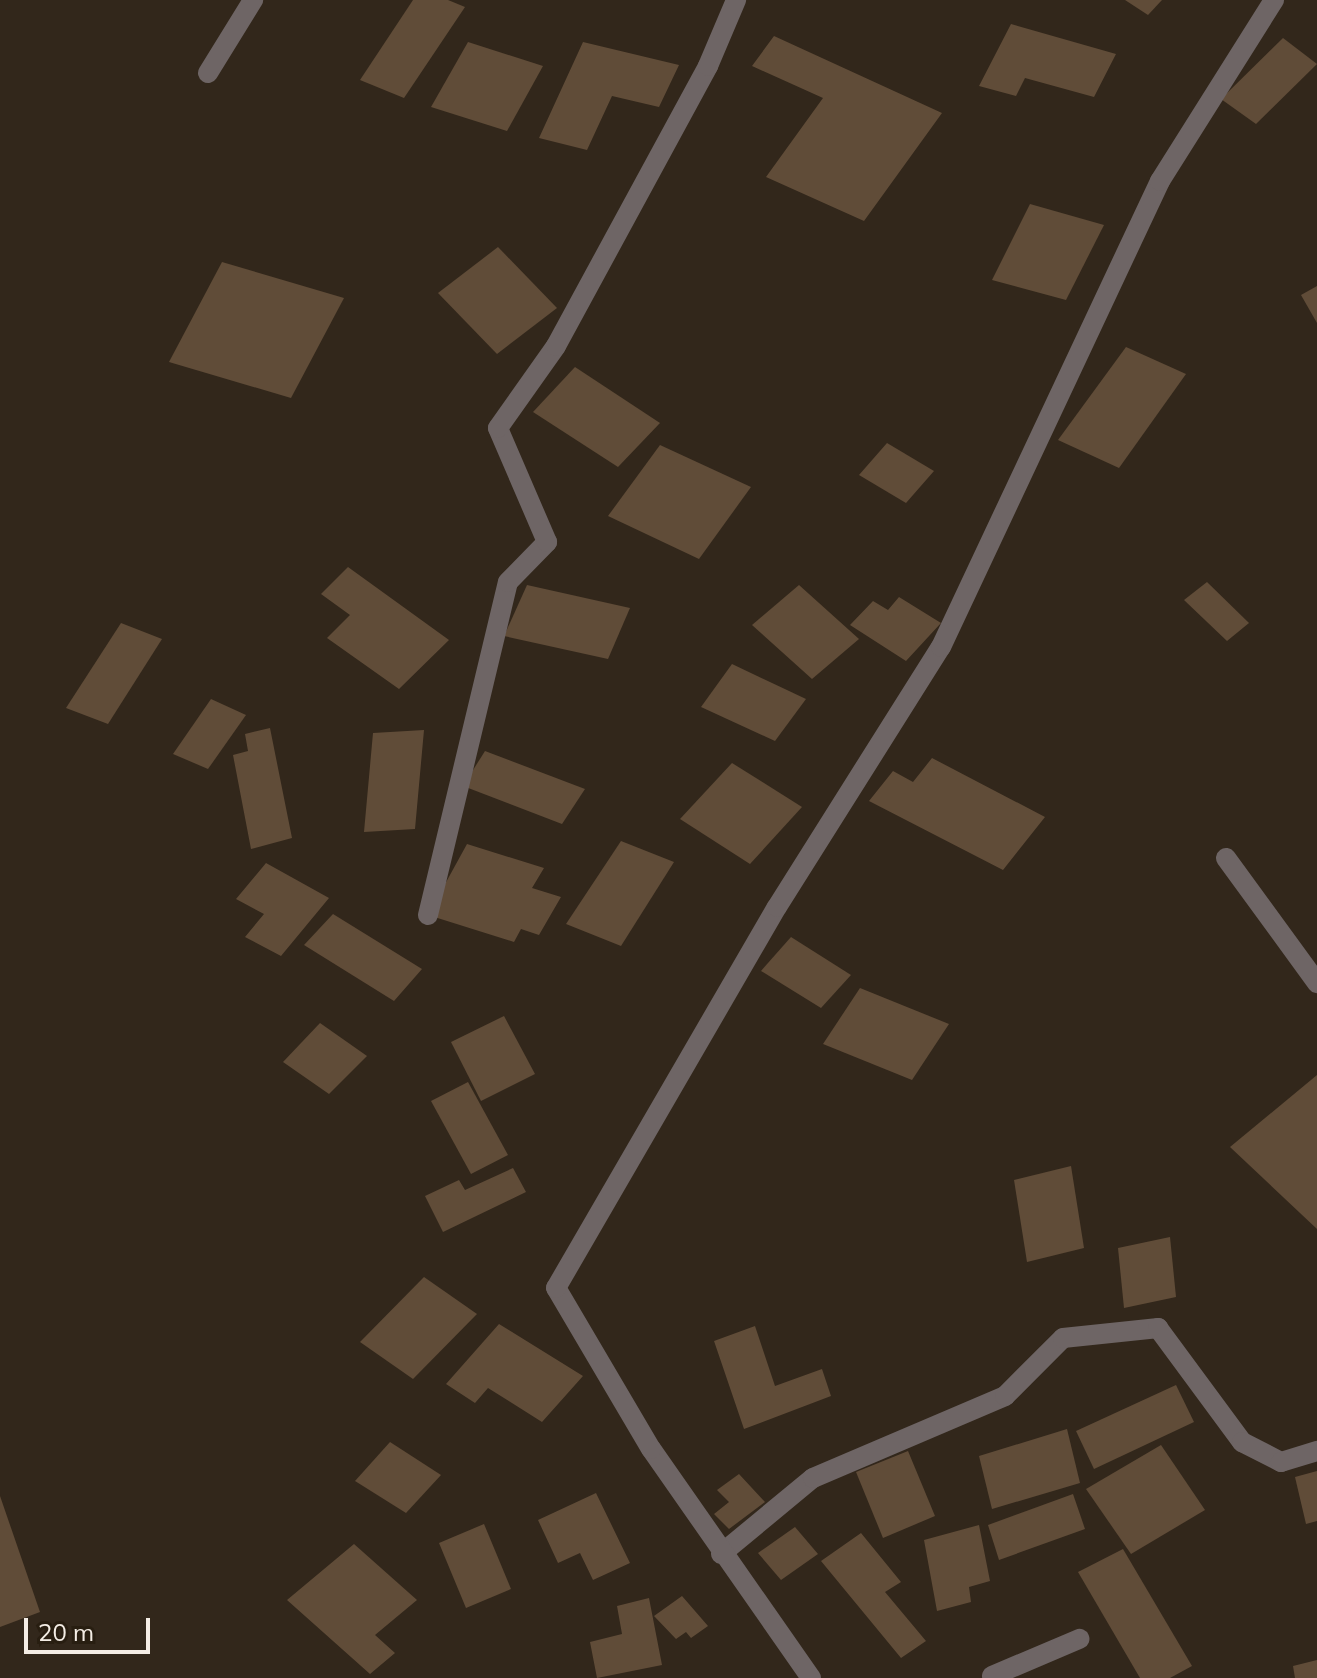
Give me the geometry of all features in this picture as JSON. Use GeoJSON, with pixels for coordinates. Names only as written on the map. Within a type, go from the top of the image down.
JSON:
{"type":"FeatureCollection","features":[{"type":"Feature","properties":{"kind":"street"},"geometry":{"type":"LineString","coordinates":[[208,73],[253,0]]}},
{"type":"Feature","properties":{"kind":"street"},"geometry":{"type":"LineString","coordinates":[[428,915],[508,582],[547,542],[498,428],[556,346],[590,285],[708,66],[736,0]]}},
{"type":"Feature","properties":{"kind":"street"},"geometry":{"type":"LineString","coordinates":[[811,1678],[721,1554],[556,1288],[777,907],[941,647],[1160,181],[1274,0]]}},
{"type":"Feature","properties":{"kind":"street"},"geometry":{"type":"LineString","coordinates":[[1226,858],[1317,983]]}},
{"type":"Feature","properties":{"kind":"street"},"geometry":{"type":"LineString","coordinates":[[721,1554],[813,1478],[1005,1396],[1063,1338],[1158,1328],[1242,1442],[1281,1462],[1317,1451]]}},
{"type":"Feature","properties":{"kind":"street"},"geometry":{"type":"LineString","coordinates":[[992,1677],[1079,1639]]}},
{"type":"Feature","properties":{"kind":"building"},"geometry":{"type":"Polygon","coordinates":[[[413,0],[448,0],[465,7],[404,98],[360,80],[413,0]]]}},
{"type":"Feature","properties":{"kind":"building"},"geometry":{"type":"Polygon","coordinates":[[[1125,0],[1162,0],[1148,15],[1125,0]]]}},
{"type":"Feature","properties":{"kind":"building"},"geometry":{"type":"Polygon","coordinates":[[[1011,24],[1116,54],[1094,97],[1025,78],[1016,96],[979,86],[1011,24]]]}},
{"type":"Feature","properties":{"kind":"building"},"geometry":{"type":"Polygon","coordinates":[[[774,36],[942,113],[864,221],[766,177],[823,98],[752,66],[774,36]]]}},
{"type":"Feature","properties":{"kind":"building"},"geometry":{"type":"Polygon","coordinates":[[[1283,38],[1317,64],[1256,124],[1221,99],[1283,38]]]}},
{"type":"Feature","properties":{"kind":"building"},"geometry":{"type":"Polygon","coordinates":[[[468,42],[543,66],[507,131],[431,107],[468,42]]]}},
{"type":"Feature","properties":{"kind":"building"},"geometry":{"type":"Polygon","coordinates":[[[583,42],[679,65],[659,107],[612,96],[587,150],[539,138],[583,42]]]}},
{"type":"Feature","properties":{"kind":"building"},"geometry":{"type":"Polygon","coordinates":[[[1030,204],[1104,225],[1066,300],[992,280],[1030,204]]]}},
{"type":"Feature","properties":{"kind":"building"},"geometry":{"type":"Polygon","coordinates":[[[498,247],[557,308],[497,354],[438,293],[498,247]]]}},
{"type":"Feature","properties":{"kind":"building"},"geometry":{"type":"Polygon","coordinates":[[[222,262],[344,298],[291,398],[169,362],[222,262]]]}},
{"type":"Feature","properties":{"kind":"building"},"geometry":{"type":"Polygon","coordinates":[[[1317,286],[1317,323],[1301,295],[1317,286]]]}},
{"type":"Feature","properties":{"kind":"building"},"geometry":{"type":"Polygon","coordinates":[[[1126,347],[1186,374],[1119,468],[1058,440],[1126,347]]]}},
{"type":"Feature","properties":{"kind":"building"},"geometry":{"type":"Polygon","coordinates":[[[575,367],[660,423],[618,467],[533,412],[575,367]]]}},
{"type":"Feature","properties":{"kind":"building"},"geometry":{"type":"Polygon","coordinates":[[[887,443],[934,471],[906,503],[859,475],[887,443]]]}},
{"type":"Feature","properties":{"kind":"building"},"geometry":{"type":"Polygon","coordinates":[[[660,445],[751,487],[699,559],[608,516],[660,445]]]}},
{"type":"Feature","properties":{"kind":"building"},"geometry":{"type":"Polygon","coordinates":[[[348,567],[449,640],[399,689],[327,638],[350,615],[321,594],[348,567]]]}},
{"type":"Feature","properties":{"kind":"building"},"geometry":{"type":"Polygon","coordinates":[[[1207,582],[1249,623],[1227,641],[1184,600],[1207,582]]]}},
{"type":"Feature","properties":{"kind":"building"},"geometry":{"type":"Polygon","coordinates":[[[527,585],[630,608],[608,659],[504,636],[527,585]]]}},
{"type":"Feature","properties":{"kind":"building"},"geometry":{"type":"Polygon","coordinates":[[[799,585],[859,639],[812,679],[752,625],[799,585]]]}},
{"type":"Feature","properties":{"kind":"building"},"geometry":{"type":"Polygon","coordinates":[[[899,597],[941,623],[906,661],[850,625],[873,601],[888,610],[899,597]]]}},
{"type":"Feature","properties":{"kind":"building"},"geometry":{"type":"Polygon","coordinates":[[[121,623],[162,639],[108,724],[66,708],[121,623]]]}},
{"type":"Feature","properties":{"kind":"building"},"geometry":{"type":"Polygon","coordinates":[[[732,664],[806,699],[775,741],[701,707],[732,664]]]}},
{"type":"Feature","properties":{"kind":"building"},"geometry":{"type":"Polygon","coordinates":[[[211,699],[246,715],[208,769],[173,754],[211,699]]]}},
{"type":"Feature","properties":{"kind":"building"},"geometry":{"type":"Polygon","coordinates":[[[270,728],[292,838],[251,849],[233,755],[248,751],[245,734],[270,728]]]}},
{"type":"Feature","properties":{"kind":"building"},"geometry":{"type":"Polygon","coordinates":[[[424,730],[415,829],[364,832],[373,733],[424,730]]]}},
{"type":"Feature","properties":{"kind":"building"},"geometry":{"type":"Polygon","coordinates":[[[485,751],[585,789],[562,824],[463,786],[485,751]]]}},
{"type":"Feature","properties":{"kind":"building"},"geometry":{"type":"Polygon","coordinates":[[[932,758],[1045,817],[1003,870],[869,801],[893,771],[913,782],[932,758]]]}},
{"type":"Feature","properties":{"kind":"building"},"geometry":{"type":"Polygon","coordinates":[[[732,763],[802,807],[750,864],[680,819],[732,763]]]}},
{"type":"Feature","properties":{"kind":"building"},"geometry":{"type":"Polygon","coordinates":[[[621,841],[674,862],[621,946],[566,924],[621,841]]]}},
{"type":"Feature","properties":{"kind":"building"},"geometry":{"type":"Polygon","coordinates":[[[467,844],[544,868],[532,888],[561,897],[539,935],[521,929],[514,942],[428,915],[467,844]]]}},
{"type":"Feature","properties":{"kind":"building"},"geometry":{"type":"Polygon","coordinates":[[[266,863],[329,898],[281,956],[245,937],[264,914],[236,899],[266,863]]]}},
{"type":"Feature","properties":{"kind":"building"},"geometry":{"type":"Polygon","coordinates":[[[333,914],[422,969],[394,1001],[304,945],[333,914]]]}},
{"type":"Feature","properties":{"kind":"building"},"geometry":{"type":"Polygon","coordinates":[[[791,937],[851,975],[821,1008],[761,971],[791,937]]]}},
{"type":"Feature","properties":{"kind":"building"},"geometry":{"type":"Polygon","coordinates":[[[860,988],[949,1024],[912,1080],[823,1044],[860,988]]]}},
{"type":"Feature","properties":{"kind":"building"},"geometry":{"type":"Polygon","coordinates":[[[504,1016],[535,1074],[481,1101],[451,1042],[504,1016]]]}},
{"type":"Feature","properties":{"kind":"building"},"geometry":{"type":"Polygon","coordinates":[[[320,1023],[367,1056],[329,1094],[283,1062],[320,1023]]]}},
{"type":"Feature","properties":{"kind":"building"},"geometry":{"type":"Polygon","coordinates":[[[1317,1075],[1317,1229],[1230,1147],[1317,1075]]]}},
{"type":"Feature","properties":{"kind":"building"},"geometry":{"type":"Polygon","coordinates":[[[468,1082],[508,1155],[471,1174],[431,1101],[468,1082]]]}},
{"type":"Feature","properties":{"kind":"building"},"geometry":{"type":"Polygon","coordinates":[[[1071,1166],[1084,1248],[1027,1262],[1014,1180],[1071,1166]]]}},
{"type":"Feature","properties":{"kind":"building"},"geometry":{"type":"Polygon","coordinates":[[[513,1168],[526,1192],[443,1232],[425,1196],[459,1180],[465,1190],[513,1168]]]}},
{"type":"Feature","properties":{"kind":"building"},"geometry":{"type":"Polygon","coordinates":[[[1170,1237],[1176,1297],[1124,1308],[1118,1248],[1170,1237]]]}},
{"type":"Feature","properties":{"kind":"building"},"geometry":{"type":"Polygon","coordinates":[[[424,1277],[477,1314],[413,1379],[360,1342],[424,1277]]]}},
{"type":"Feature","properties":{"kind":"building"},"geometry":{"type":"Polygon","coordinates":[[[499,1324],[583,1376],[542,1422],[488,1388],[475,1403],[446,1384],[499,1324]]]}},
{"type":"Feature","properties":{"kind":"building"},"geometry":{"type":"Polygon","coordinates":[[[755,1326],[775,1386],[822,1369],[831,1396],[744,1429],[714,1341],[755,1326]]]}},
{"type":"Feature","properties":{"kind":"building"},"geometry":{"type":"Polygon","coordinates":[[[1176,1385],[1194,1422],[1094,1469],[1076,1431],[1176,1385]]]}},
{"type":"Feature","properties":{"kind":"building"},"geometry":{"type":"Polygon","coordinates":[[[1067,1429],[1080,1483],[992,1509],[979,1456],[1067,1429]]]}},
{"type":"Feature","properties":{"kind":"building"},"geometry":{"type":"Polygon","coordinates":[[[390,1442],[441,1475],[406,1513],[355,1481],[390,1442]]]}},
{"type":"Feature","properties":{"kind":"building"},"geometry":{"type":"Polygon","coordinates":[[[1161,1445],[1205,1510],[1131,1554],[1086,1489],[1161,1445]]]}},
{"type":"Feature","properties":{"kind":"building"},"geometry":{"type":"Polygon","coordinates":[[[908,1451],[935,1516],[883,1538],[856,1472],[908,1451]]]}},
{"type":"Feature","properties":{"kind":"building"},"geometry":{"type":"Polygon","coordinates":[[[1317,1471],[1317,1521],[1306,1524],[1295,1477],[1317,1471]]]}},
{"type":"Feature","properties":{"kind":"building"},"geometry":{"type":"Polygon","coordinates":[[[739,1474],[765,1502],[729,1529],[714,1514],[729,1502],[717,1490],[739,1474]]]}},
{"type":"Feature","properties":{"kind":"building"},"geometry":{"type":"Polygon","coordinates":[[[596,1493],[630,1563],[593,1580],[580,1553],[558,1563],[538,1520],[596,1493]]]}},
{"type":"Feature","properties":{"kind":"building"},"geometry":{"type":"Polygon","coordinates":[[[1073,1494],[1085,1529],[999,1560],[988,1525],[1073,1494]]]}},
{"type":"Feature","properties":{"kind":"building"},"geometry":{"type":"Polygon","coordinates":[[[0,1496],[40,1612],[0,1627],[0,1496]]]}},
{"type":"Feature","properties":{"kind":"building"},"geometry":{"type":"Polygon","coordinates":[[[484,1524],[511,1589],[466,1608],[439,1543],[484,1524]]]}},
{"type":"Feature","properties":{"kind":"building"},"geometry":{"type":"Polygon","coordinates":[[[979,1525],[990,1581],[969,1587],[971,1602],[937,1611],[924,1540],[979,1525]]]}},
{"type":"Feature","properties":{"kind":"building"},"geometry":{"type":"Polygon","coordinates":[[[795,1527],[818,1554],[781,1580],[758,1553],[795,1527]]]}},
{"type":"Feature","properties":{"kind":"building"},"geometry":{"type":"Polygon","coordinates":[[[861,1533],[901,1582],[885,1592],[926,1641],[901,1658],[821,1561],[861,1533]]]}},
{"type":"Feature","properties":{"kind":"building"},"geometry":{"type":"Polygon","coordinates":[[[354,1544],[417,1600],[375,1635],[395,1653],[370,1674],[287,1600],[354,1544]]]}},
{"type":"Feature","properties":{"kind":"building"},"geometry":{"type":"Polygon","coordinates":[[[1123,1549],[1192,1666],[1170,1678],[1140,1678],[1078,1572],[1123,1549]]]}},
{"type":"Feature","properties":{"kind":"building"},"geometry":{"type":"Polygon","coordinates":[[[682,1596],[708,1626],[691,1638],[686,1632],[676,1639],[654,1616],[682,1596]]]}},
{"type":"Feature","properties":{"kind":"building"},"geometry":{"type":"Polygon","coordinates":[[[649,1598],[662,1665],[597,1678],[590,1642],[622,1634],[617,1606],[649,1598]]]}},
{"type":"Feature","properties":{"kind":"building"},"geometry":{"type":"Polygon","coordinates":[[[1317,1660],[1317,1678],[1295,1678],[1293,1666],[1317,1660]]]}}]}
